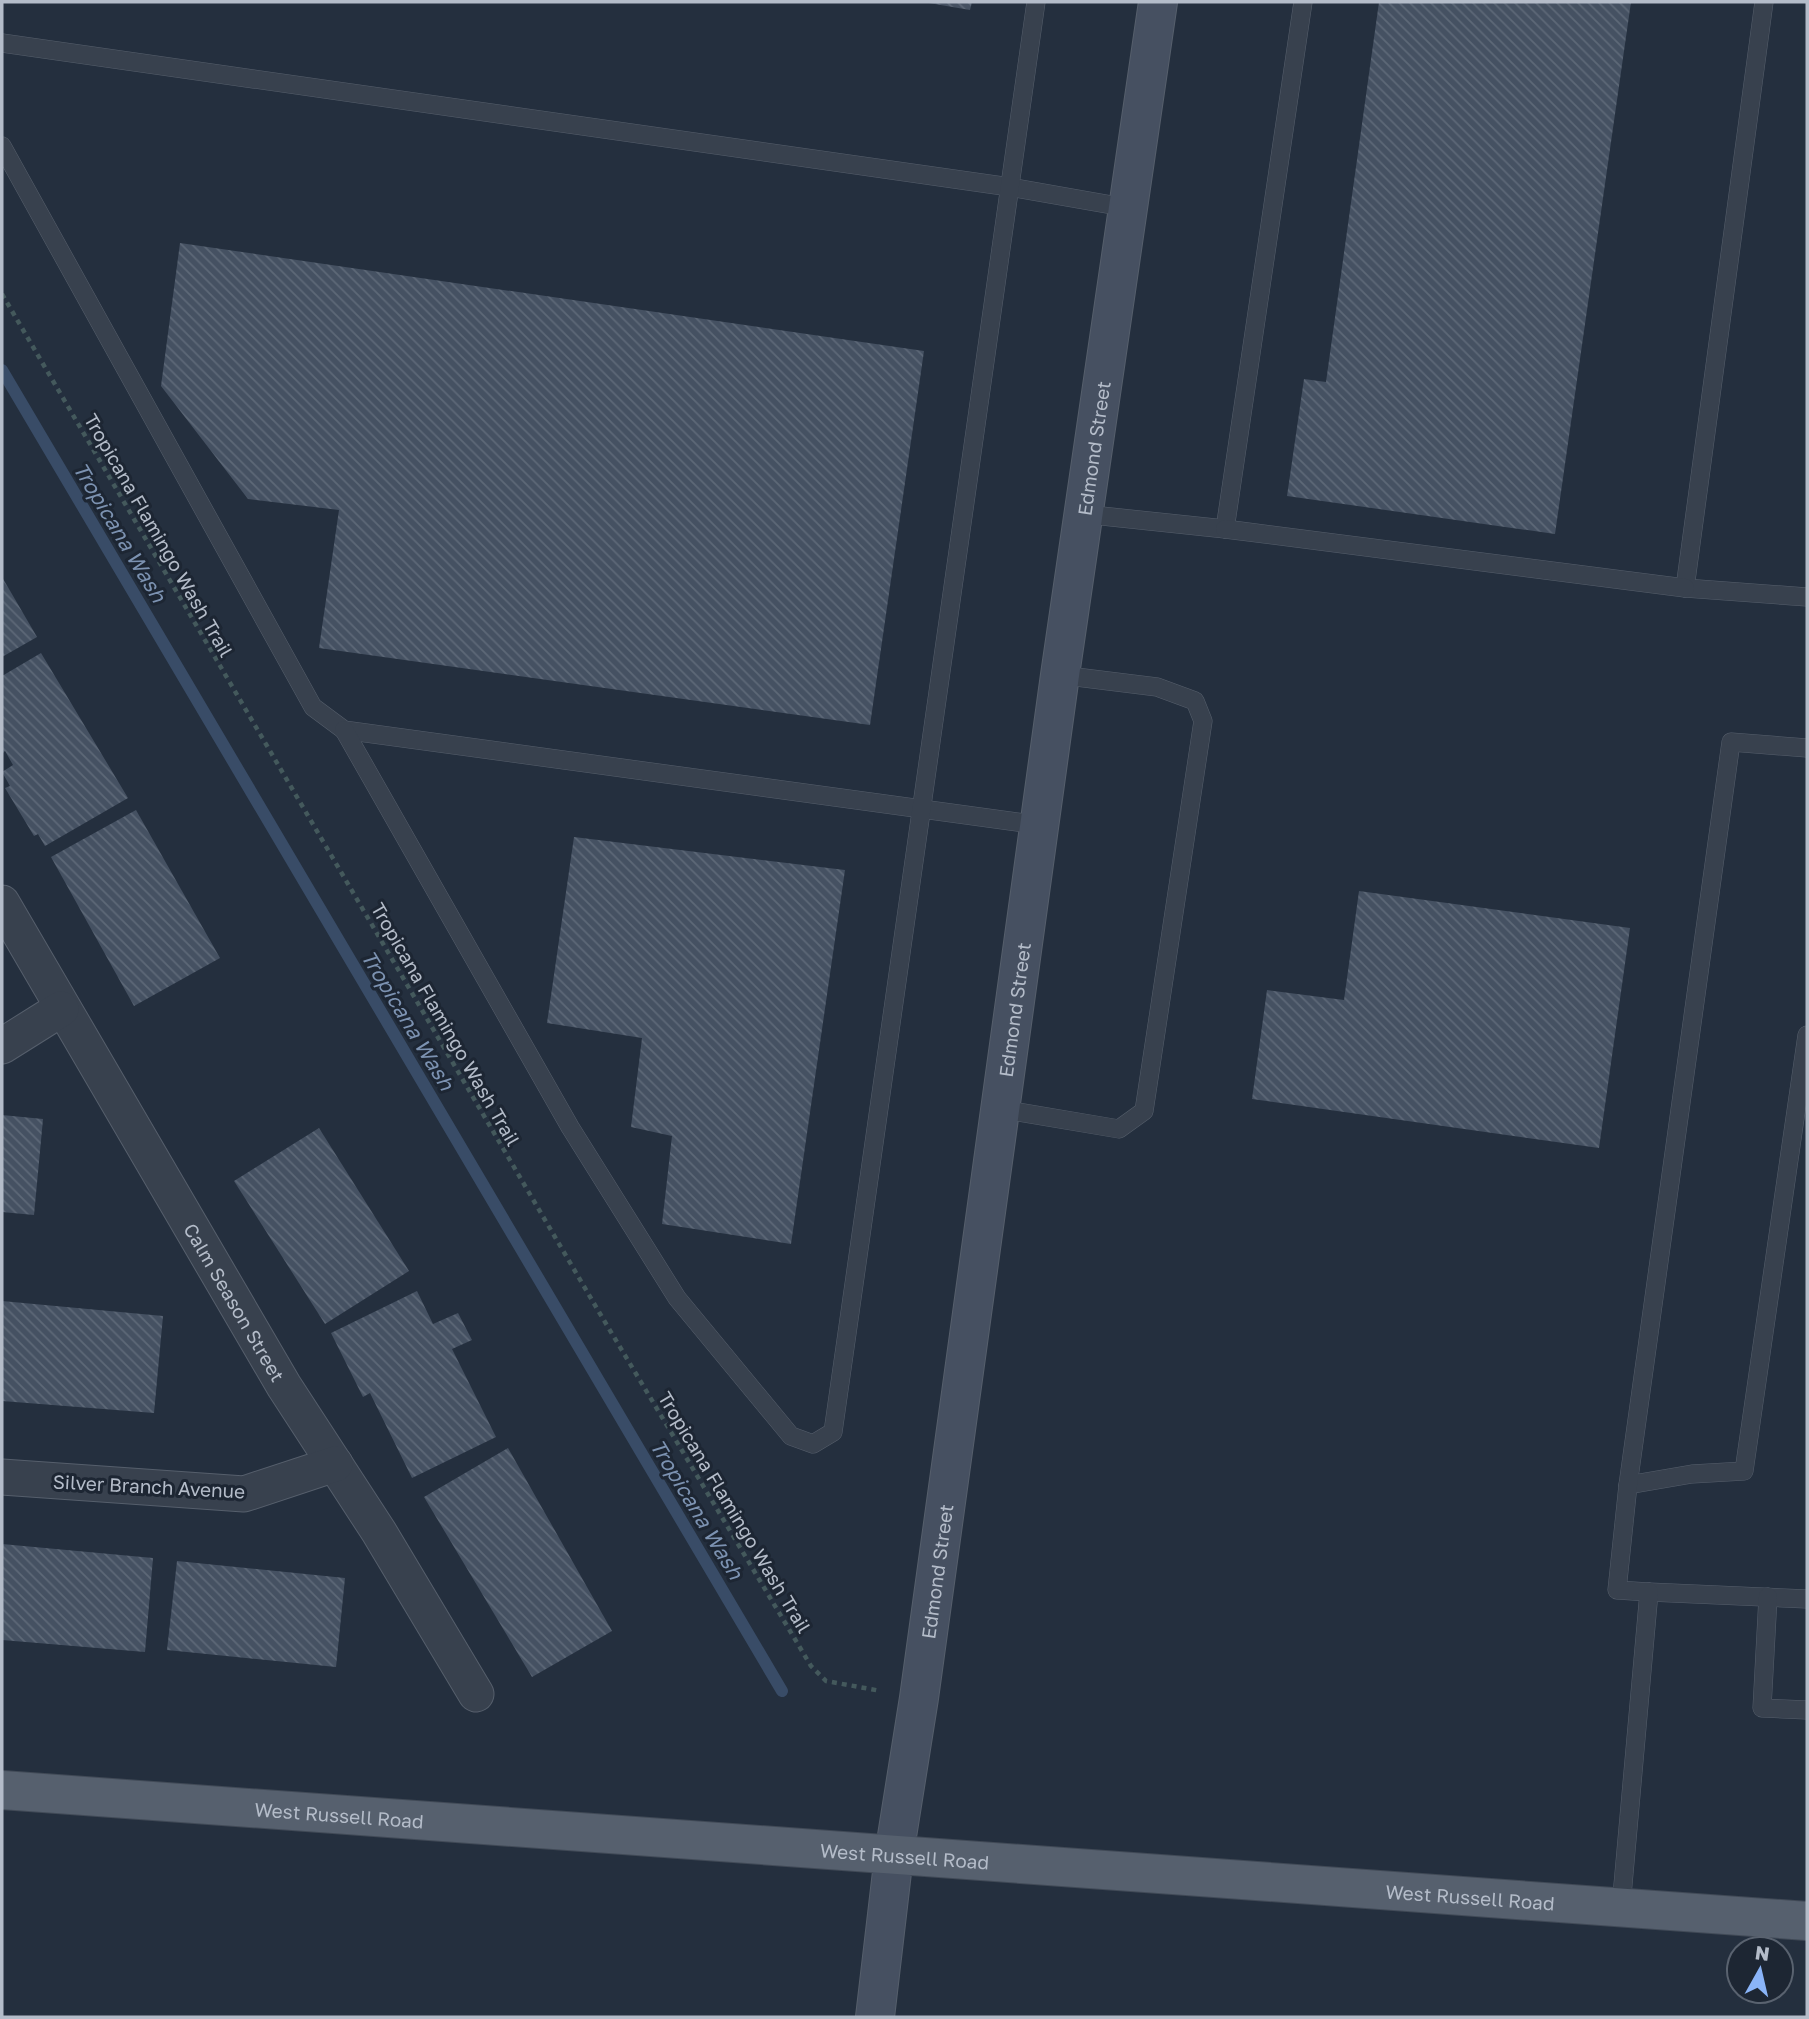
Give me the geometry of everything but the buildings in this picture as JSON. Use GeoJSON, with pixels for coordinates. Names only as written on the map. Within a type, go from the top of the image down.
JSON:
{"type":"FeatureCollection","features":[{"type":"Feature","properties":{"kind":"main road","name":"West Russell Road"},"geometry":{"type":"LineString","coordinates":[[2,1790],[1807,1920]]}},
{"type":"Feature","properties":{"kind":"street","name":"Edmond Street"},"geometry":{"type":"LineString","coordinates":[[875,2017],[894,1855],[919,1698],[1060,674],[1158,2]]}},
{"type":"Feature","properties":{"kind":"street","name":"Calm Season Street"},"geometry":{"type":"LineString","coordinates":[[2,903],[61,1009],[284,1387],[335,1464],[476,1694]]}},
{"type":"Feature","properties":{"kind":"street"},"geometry":{"type":"LineString","coordinates":[[2,1046],[61,1009]]}},
{"type":"Feature","properties":{"kind":"street","name":"Silver Branch Avenue"},"geometry":{"type":"LineString","coordinates":[[2,1477],[244,1494],[335,1464]]}},
{"type":"Feature","properties":{"kind":"lane"},"geometry":{"type":"LineString","coordinates":[[2,146],[313,707],[344,730],[570,1127],[677,1298],[791,1436],[813,1444],[833,1432],[1036,2]]}},
{"type":"Feature","properties":{"kind":"lane"},"geometry":{"type":"LineString","coordinates":[[1225,529],[1303,2]]}},
{"type":"Feature","properties":{"kind":"lane"},"geometry":{"type":"LineString","coordinates":[[1685,588],[1764,2]]}},
{"type":"Feature","properties":{"kind":"lane"},"geometry":{"type":"LineString","coordinates":[[2,43],[1010,187],[1129,208]]}},
{"type":"Feature","properties":{"kind":"lane"},"geometry":{"type":"LineString","coordinates":[[1083,514],[1225,529],[1685,588],[1807,597]]}},
{"type":"Feature","properties":{"kind":"lane"},"geometry":{"type":"LineString","coordinates":[[1000,1109],[1119,1129],[1144,1111],[1203,721],[1195,701],[1157,687],[1060,674]]}},
{"type":"Feature","properties":{"kind":"lane"},"geometry":{"type":"LineString","coordinates":[[344,730],[1039,825]]}},
{"type":"Feature","properties":{"kind":"lane"},"geometry":{"type":"LineString","coordinates":[[1807,748],[1731,742],[1617,1590],[1807,1599]]}},
{"type":"Feature","properties":{"kind":"lane"},"geometry":{"type":"LineString","coordinates":[[1629,1485],[1692,1474],[1744,1471],[1807,1035]]}},
{"type":"Feature","properties":{"kind":"lane"},"geometry":{"type":"LineString","coordinates":[[1621,1907],[1649,1591]]}},
{"type":"Feature","properties":{"kind":"lane"},"geometry":{"type":"LineString","coordinates":[[1768,1597],[1762,1708],[1807,1710]]}},
{"type":"Feature","properties":{"kind":"path","name":"Tropicana Flamingo Wash Trail"},"geometry":{"type":"LineString","coordinates":[[2,294],[578,1277],[811,1666],[826,1681],[919,1698]]}},
{"type":"Feature","properties":{"kind":"waterway","name":"Tropicana Wash"},"geometry":{"type":"LineString","coordinates":[[2,370],[782,1691]]}}]}
